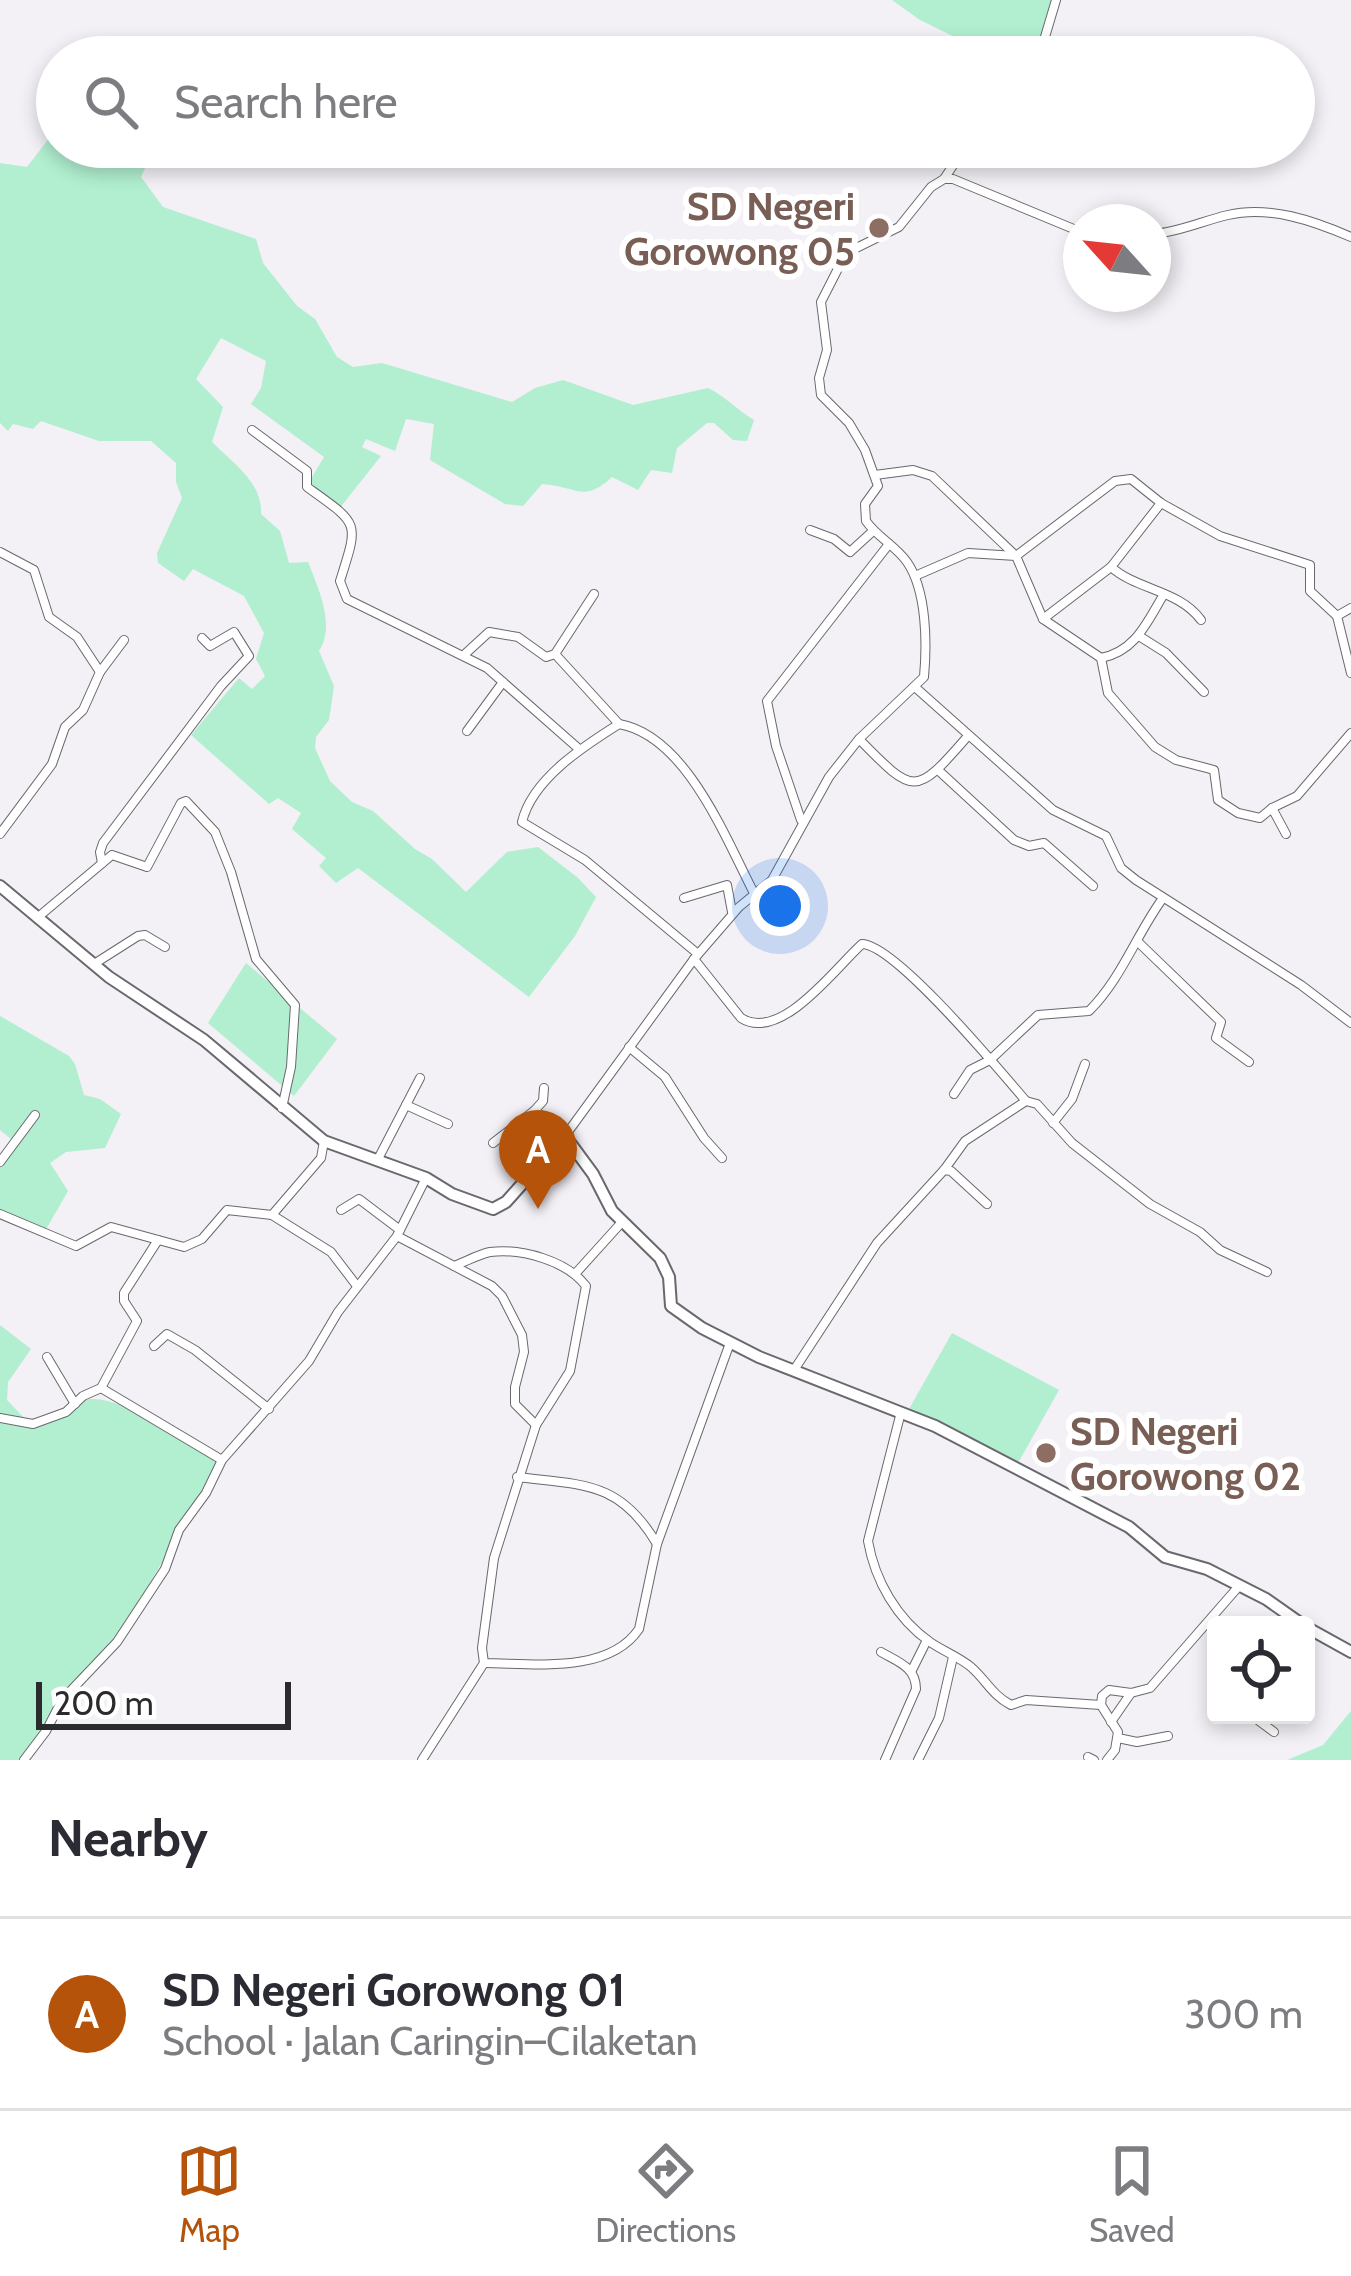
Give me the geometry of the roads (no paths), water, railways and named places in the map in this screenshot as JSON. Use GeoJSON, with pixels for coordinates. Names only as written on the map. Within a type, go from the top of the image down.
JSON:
{"type":"FeatureCollection","features":[{"type":"Feature","properties":{"kind":"street"},"geometry":{"type":"LineString","coordinates":[[1045,36],[1056,0]]}},
{"type":"Feature","properties":{"kind":"street"},"geometry":{"type":"LineString","coordinates":[[0,886],[93,964],[204,1040],[324,1141],[426,1178],[452,1194],[493,1209],[506,1202],[566,1136],[696,957],[779,869],[829,777],[860,739],[924,677],[926,658],[915,576],[873,531],[863,511],[878,486],[875,476],[849,422],[821,395],[819,378],[827,350],[821,302],[846,253],[899,227],[951,168]]}},
{"type":"Feature","properties":{"kind":"street"},"geometry":{"type":"LineString","coordinates":[[944,179],[1063,225]]}},
{"type":"Feature","properties":{"kind":"street"},"geometry":{"type":"LineString","coordinates":[[1171,232],[1236,213],[1262,213],[1326,226],[1351,237]]}},
{"type":"Feature","properties":{"kind":"street"},"geometry":{"type":"LineString","coordinates":[[252,430],[307,471],[307,487],[339,510],[353,530],[355,542],[340,581],[347,599],[409,633],[465,654],[579,749]]}},
{"type":"Feature","properties":{"kind":"street"},"geometry":{"type":"LineString","coordinates":[[875,476],[904,470],[928,473],[1016,556],[1043,619],[1101,658],[1108,693],[1155,748],[1176,760],[1214,770],[1218,800],[1224,806],[1260,818],[1297,796],[1351,733]]}},
{"type":"Feature","properties":{"kind":"street"},"geometry":{"type":"LineString","coordinates":[[915,576],[968,553],[1016,556],[1121,478],[1135,482],[1161,503],[1220,536],[1310,565],[1310,591],[1337,616],[1351,674]]}},
{"type":"Feature","properties":{"kind":"street"},"geometry":{"type":"LineString","coordinates":[[1043,619],[1111,567],[1161,503]]}},
{"type":"Feature","properties":{"kind":"street"},"geometry":{"type":"LineString","coordinates":[[810,530],[834,539],[850,552],[873,531]]}},
{"type":"Feature","properties":{"kind":"street"},"geometry":{"type":"LineString","coordinates":[[801,821],[776,746],[767,701],[889,544]]}},
{"type":"Feature","properties":{"kind":"street"},"geometry":{"type":"LineString","coordinates":[[0,552],[34,570],[49,617],[83,644],[100,672]]}},
{"type":"Feature","properties":{"kind":"street"},"geometry":{"type":"LineString","coordinates":[[1111,567],[1125,580],[1145,584],[1194,610],[1201,620]]}},
{"type":"Feature","properties":{"kind":"street"},"geometry":{"type":"LineString","coordinates":[[465,654],[489,632],[518,637],[549,658],[594,594]]}},
{"type":"Feature","properties":{"kind":"street"},"geometry":{"type":"LineString","coordinates":[[1101,658],[1125,650],[1139,637],[1164,594]]}},
{"type":"Feature","properties":{"kind":"street"},"geometry":{"type":"LineString","coordinates":[[1337,616],[1351,608]]}},
{"type":"Feature","properties":{"kind":"street"},"geometry":{"type":"LineString","coordinates":[[102,863],[103,843],[221,686],[249,656],[234,632],[210,646],[202,638]]}},
{"type":"Feature","properties":{"kind":"street"},"geometry":{"type":"LineString","coordinates":[[1139,637],[1166,653],[1204,692]]}},
{"type":"Feature","properties":{"kind":"street"},"geometry":{"type":"LineString","coordinates":[[0,835],[52,764],[62,732],[83,710],[100,672],[124,640]]}},
{"type":"Feature","properties":{"kind":"street"},"geometry":{"type":"LineString","coordinates":[[555,654],[619,724],[637,729],[680,764],[755,895]]}},
{"type":"Feature","properties":{"kind":"street"},"geometry":{"type":"LineString","coordinates":[[467,730],[503,682]]}},
{"type":"Feature","properties":{"kind":"street"},"geometry":{"type":"LineString","coordinates":[[916,688],[1053,810],[1106,836],[1121,868],[1351,1023]]}},
{"type":"Feature","properties":{"kind":"street"},"geometry":{"type":"LineString","coordinates":[[619,724],[579,749],[533,797],[522,822],[585,860],[696,957],[741,1018],[762,1024],[800,1005],[859,946],[871,944],[917,981],[1026,1101],[1037,1104],[1088,1157],[1220,1250],[1268,1272]]}},
{"type":"Feature","properties":{"kind":"street"},"geometry":{"type":"LineString","coordinates":[[860,739],[910,784],[938,770],[967,736]]}},
{"type":"Feature","properties":{"kind":"street"},"geometry":{"type":"LineString","coordinates":[[938,770],[1014,840],[1029,846],[1044,844],[1093,886]]}},
{"type":"Feature","properties":{"kind":"street"},"geometry":{"type":"LineString","coordinates":[[36,919],[116,855],[147,866],[183,801],[210,823],[231,872],[256,959],[296,1005],[282,1108]]}},
{"type":"Feature","properties":{"kind":"street"},"geometry":{"type":"LineString","coordinates":[[1272,808],[1286,835]]}},
{"type":"Feature","properties":{"kind":"street"},"geometry":{"type":"LineString","coordinates":[[684,898],[727,885],[732,914]]}},
{"type":"Feature","properties":{"kind":"street"},"geometry":{"type":"LineString","coordinates":[[954,1094],[970,1070],[990,1060],[1038,1015],[1089,1011],[1111,990],[1144,923],[1163,898]]}},
{"type":"Feature","properties":{"kind":"street"},"geometry":{"type":"LineString","coordinates":[[93,964],[139,936],[165,947]]}},
{"type":"Feature","properties":{"kind":"street"},"geometry":{"type":"LineString","coordinates":[[1138,942],[1221,1022],[1216,1038],[1249,1063]]}},
{"type":"Feature","properties":{"kind":"street"},"geometry":{"type":"LineString","coordinates":[[629,1047],[665,1077],[722,1158]]}},
{"type":"Feature","properties":{"kind":"street"},"geometry":{"type":"LineString","coordinates":[[1053,1123],[1072,1099],[1085,1064]]}},
{"type":"Feature","properties":{"kind":"street"},"geometry":{"type":"LineString","coordinates":[[378,1160],[420,1078]]}},
{"type":"Feature","properties":{"kind":"street"},"geometry":{"type":"LineString","coordinates":[[493,1143],[543,1102],[544,1088]]}},
{"type":"Feature","properties":{"kind":"street"},"geometry":{"type":"LineString","coordinates":[[793,1371],[877,1243],[965,1141],[1026,1101]]}},
{"type":"Feature","properties":{"kind":"street"},"geometry":{"type":"LineString","coordinates":[[406,1105],[448,1124]]}},
{"type":"Feature","properties":{"kind":"street"},"geometry":{"type":"LineString","coordinates":[[530,1114],[561,1127],[612,1211],[660,1258],[669,1277],[671,1306],[730,1343],[902,1411],[1087,1504],[1129,1528],[1165,1557],[1207,1569],[1286,1616]]}},
{"type":"Feature","properties":{"kind":"street"},"geometry":{"type":"LineString","coordinates":[[530,1114],[538,1135],[553,1150]]}},
{"type":"Feature","properties":{"kind":"street"},"geometry":{"type":"LineString","coordinates":[[0,1162],[35,1115]]}},
{"type":"Feature","properties":{"kind":"street"},"geometry":{"type":"LineString","coordinates":[[529,1179],[513,1162],[538,1135]]}},
{"type":"Feature","properties":{"kind":"street"},"geometry":{"type":"LineString","coordinates":[[272,1215],[321,1158],[324,1141]]}},
{"type":"Feature","properties":{"kind":"street"},"geometry":{"type":"LineString","coordinates":[[944,1170],[952,1171],[987,1204]]}},
{"type":"Feature","properties":{"kind":"street"},"geometry":{"type":"LineString","coordinates":[[24,1760],[62,1700],[110,1652],[160,1579],[179,1530],[206,1493],[222,1460],[309,1361],[357,1286],[399,1233],[426,1178]]}},
{"type":"Feature","properties":{"kind":"street"},"geometry":{"type":"LineString","coordinates":[[340,1210],[359,1199],[399,1233],[497,1290],[522,1335],[524,1359],[515,1404],[536,1425]]}},
{"type":"Feature","properties":{"kind":"street"},"geometry":{"type":"LineString","coordinates":[[0,1214],[76,1246],[111,1227],[184,1247],[194,1245],[227,1210],[272,1215],[332,1252],[357,1286]]}},
{"type":"Feature","properties":{"kind":"street"},"geometry":{"type":"LineString","coordinates":[[575,1274],[623,1221]]}},
{"type":"Feature","properties":{"kind":"street"},"geometry":{"type":"LineString","coordinates":[[0,1418],[33,1424],[66,1412],[101,1388],[137,1321],[124,1293],[158,1240]]}},
{"type":"Feature","properties":{"kind":"street"},"geometry":{"type":"LineString","coordinates":[[422,1760],[484,1663],[489,1587],[517,1477],[536,1425],[570,1371],[587,1297],[584,1282],[550,1260],[490,1252],[454,1266]]}},
{"type":"Feature","properties":{"kind":"street"},"geometry":{"type":"LineString","coordinates":[[154,1346],[167,1334],[269,1408]]}},
{"type":"Feature","properties":{"kind":"street"},"geometry":{"type":"LineString","coordinates":[[484,1663],[584,1660],[627,1642],[639,1629],[657,1544],[730,1343]]}},
{"type":"Feature","properties":{"kind":"street"},"geometry":{"type":"LineString","coordinates":[[47,1357],[75,1404]]}},
{"type":"Feature","properties":{"kind":"street"},"geometry":{"type":"LineString","coordinates":[[101,1388],[222,1460]]}},
{"type":"Feature","properties":{"kind":"street"},"geometry":{"type":"LineString","coordinates":[[902,1411],[868,1541],[898,1615],[971,1667],[993,1696],[1011,1706],[1026,1700],[1101,1706]]}},
{"type":"Feature","properties":{"kind":"street"},"geometry":{"type":"LineString","coordinates":[[517,1477],[575,1484],[622,1499],[657,1544]]}},
{"type":"Feature","properties":{"kind":"street"},"geometry":{"type":"LineString","coordinates":[[1118,1738],[1101,1706],[1102,1696],[1109,1690],[1131,1693],[1156,1683],[1239,1586]]}},
{"type":"Feature","properties":{"kind":"street"},"geometry":{"type":"LineString","coordinates":[[1315,1634],[1351,1652]]}},
{"type":"Feature","properties":{"kind":"street"},"geometry":{"type":"LineString","coordinates":[[885,1760],[916,1689],[912,1670],[927,1640]]}},
{"type":"Feature","properties":{"kind":"street"},"geometry":{"type":"LineString","coordinates":[[881,1652],[912,1670]]}},
{"type":"Feature","properties":{"kind":"street"},"geometry":{"type":"LineString","coordinates":[[918,1760],[939,1718],[953,1657]]}},
{"type":"Feature","properties":{"kind":"street"},"geometry":{"type":"LineString","coordinates":[[1111,1722],[1131,1693]]}},
{"type":"Feature","properties":{"kind":"street"},"geometry":{"type":"LineString","coordinates":[[1263,1724],[1274,1732]]}},
{"type":"Feature","properties":{"kind":"street"},"geometry":{"type":"LineString","coordinates":[[1118,1738],[1137,1742],[1168,1736]]}},
{"type":"Feature","properties":{"kind":"street"},"geometry":{"type":"LineString","coordinates":[[1107,1760],[1118,1738]]}},
{"type":"Feature","properties":{"kind":"place","name":"SD Negeri Gorowong 05"},"geometry":{"type":"Point","coordinates":[879,228]}},
{"type":"Feature","properties":{"kind":"place","name":"SD Negeri Gorowong 01"},"geometry":{"type":"Point","coordinates":[538,1209]}},
{"type":"Feature","properties":{"kind":"place","name":"SD Negeri Gorowong 02"},"geometry":{"type":"Point","coordinates":[1046,1453]}}]}
